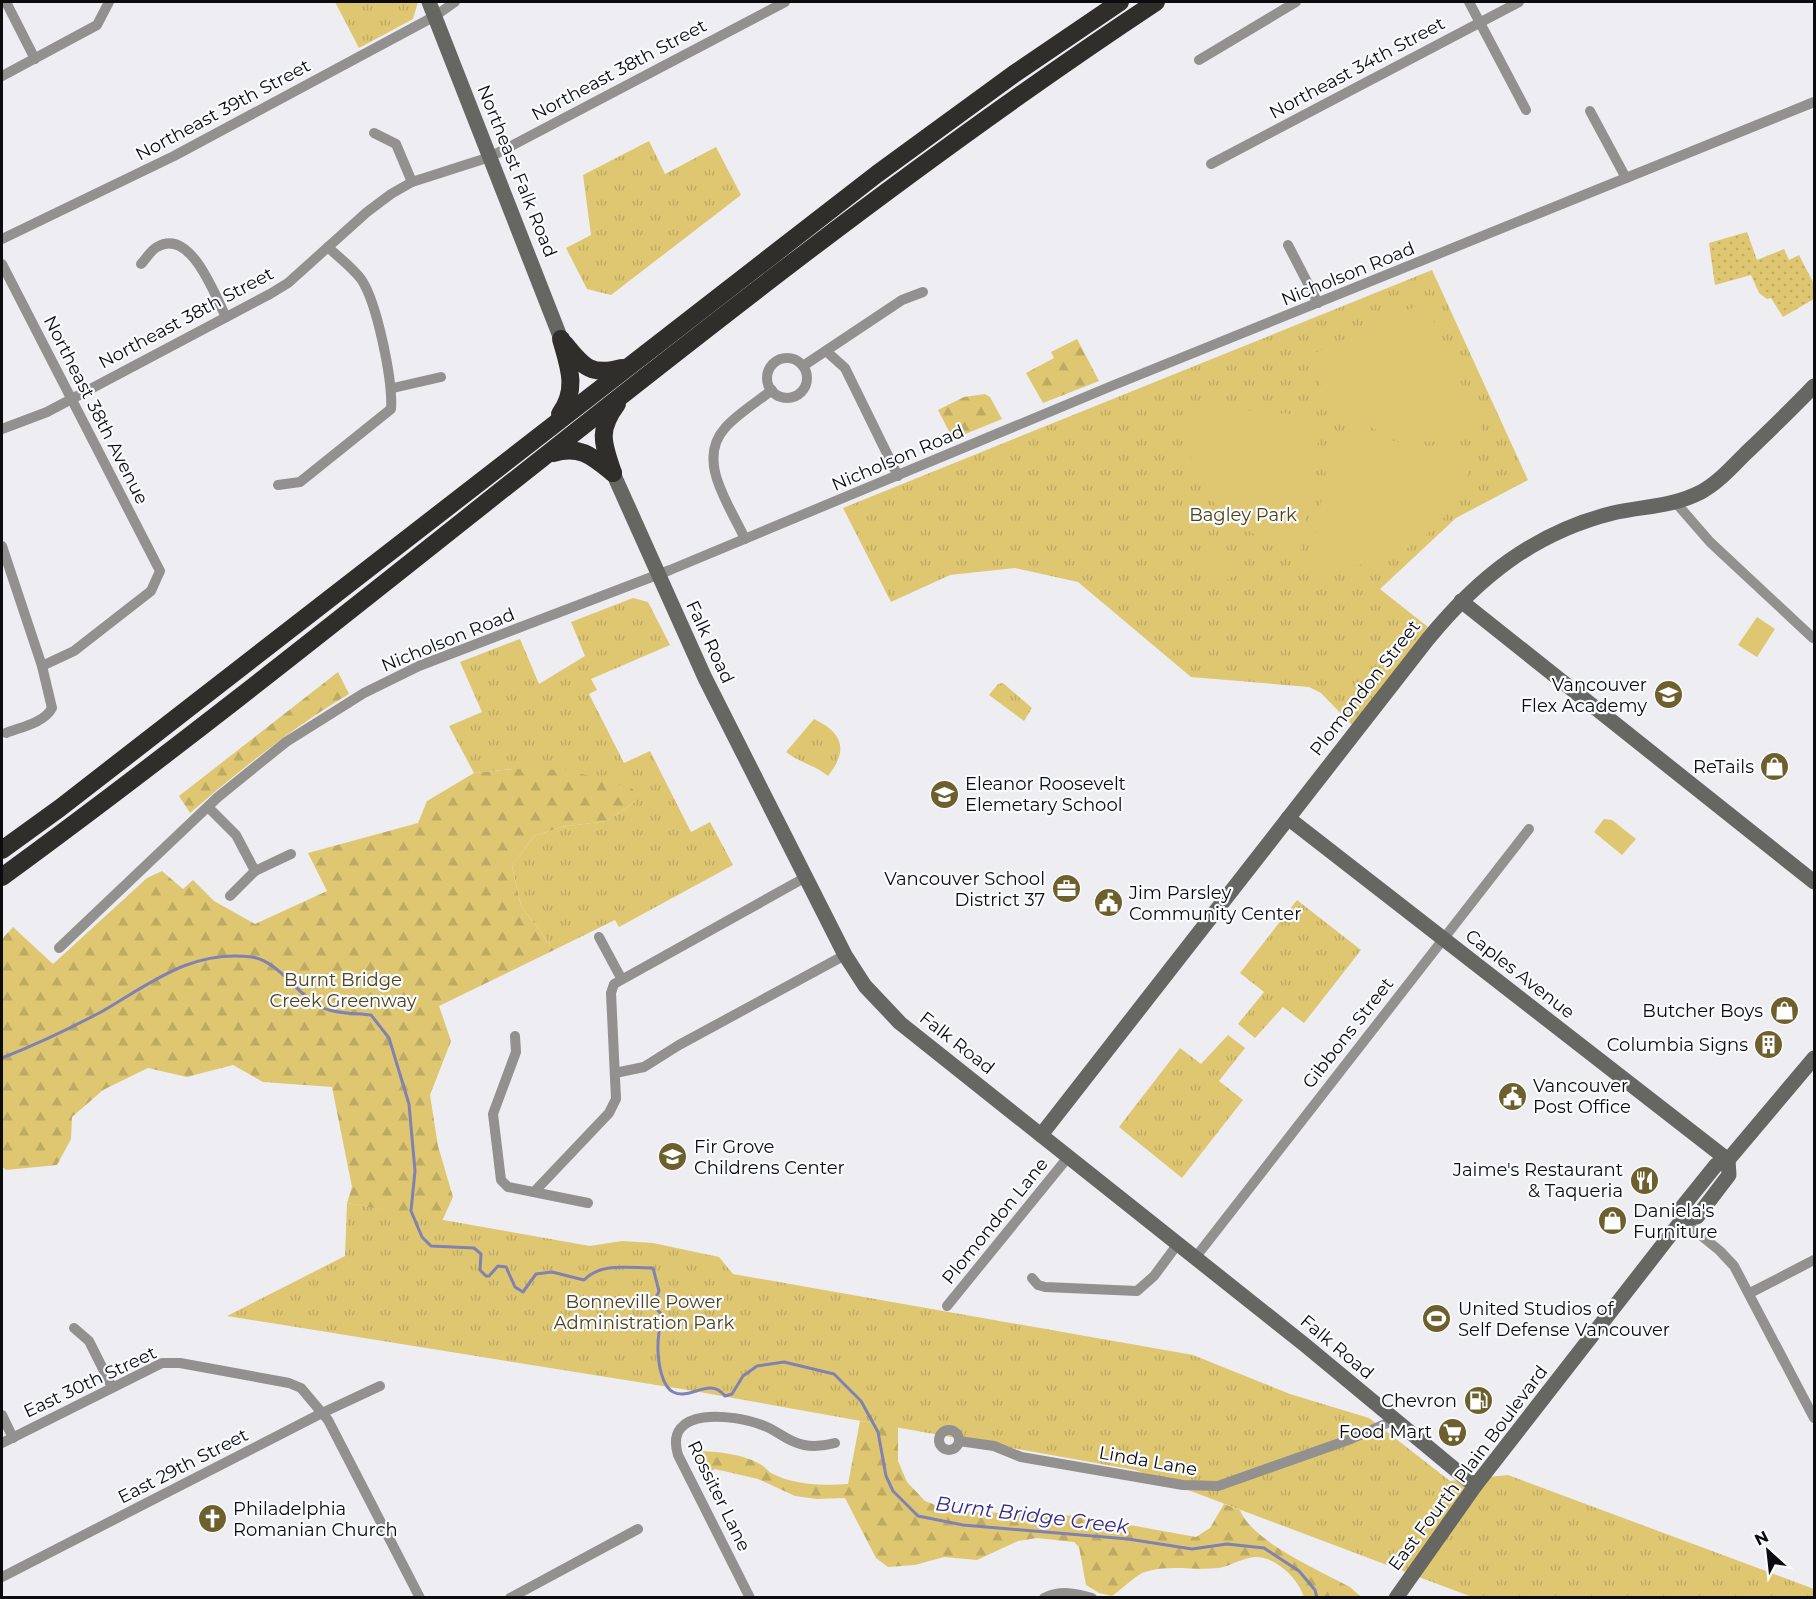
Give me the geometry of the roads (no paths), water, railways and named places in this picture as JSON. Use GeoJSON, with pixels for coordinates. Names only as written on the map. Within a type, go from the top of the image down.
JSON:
{"type":"FeatureCollection","features":[{"type":"Feature","properties":{"kind":"highway"},"geometry":{"type":"LineString","coordinates":[[2,850],[88,786],[556,420],[930,134],[1120,2]]}},
{"type":"Feature","properties":{"kind":"highway"},"geometry":{"type":"LineString","coordinates":[[2,875],[956,140],[1156,2]]}},
{"type":"Feature","properties":{"kind":"highway"},"geometry":{"type":"LineString","coordinates":[[561,339],[587,368],[598,372],[624,368]]}},
{"type":"Feature","properties":{"kind":"highway"},"geometry":{"type":"LineString","coordinates":[[556,420],[569,402],[572,387],[561,339]]}},
{"type":"Feature","properties":{"kind":"highway"},"geometry":{"type":"LineString","coordinates":[[613,472],[603,444],[603,430],[624,394]]}},
{"type":"Feature","properties":{"kind":"highway"},"geometry":{"type":"LineString","coordinates":[[548,454],[572,449],[585,452],[613,472]]}},
{"type":"Feature","properties":{"kind":"street"},"geometry":{"type":"LineString","coordinates":[[6,2],[35,59]]}},
{"type":"Feature","properties":{"kind":"street"},"geometry":{"type":"LineString","coordinates":[[2,76],[98,24],[110,2]]}},
{"type":"Feature","properties":{"kind":"street","name":"Northeast Falk Road"},"geometry":{"type":"LineString","coordinates":[[429,2],[561,339]]}},
{"type":"Feature","properties":{"kind":"street","name":"Northeast 39th Street"},"geometry":{"type":"LineString","coordinates":[[2,239],[174,156],[435,16],[455,2]]}},
{"type":"Feature","properties":{"kind":"street","name":"Northeast 38th Street"},"geometry":{"type":"LineString","coordinates":[[2,429],[47,412],[288,283],[367,212],[412,182],[490,157],[785,2]]}},
{"type":"Feature","properties":{"kind":"street"},"geometry":{"type":"LineString","coordinates":[[1200,60],[1296,2]]}},
{"type":"Feature","properties":{"kind":"street"},"geometry":{"type":"LineString","coordinates":[[1469,2],[1526,110]]}},
{"type":"Feature","properties":{"kind":"street","name":"Northeast 34th Street"},"geometry":{"type":"LineString","coordinates":[[1210,164],[1519,2]]}},
{"type":"Feature","properties":{"kind":"street","name":"Nicholson Road"},"geometry":{"type":"LineString","coordinates":[[59,948],[208,807],[286,742],[364,693],[419,666],[657,575],[1318,303],[1815,102]]}},
{"type":"Feature","properties":{"kind":"street"},"geometry":{"type":"LineString","coordinates":[[1590,111],[1626,178]]}},
{"type":"Feature","properties":{"kind":"street"},"geometry":{"type":"LineString","coordinates":[[374,133],[396,144],[412,182]]}},
{"type":"Feature","properties":{"kind":"street"},"geometry":{"type":"LineString","coordinates":[[141,264],[156,247],[166,243],[183,247],[195,258],[226,317]]}},
{"type":"Feature","properties":{"kind":"street"},"geometry":{"type":"LineString","coordinates":[[1288,245],[1318,303]]}},
{"type":"Feature","properties":{"kind":"street"},"geometry":{"type":"LineString","coordinates":[[278,485],[300,482],[391,409],[393,388],[370,297],[361,279],[327,247]]}},
{"type":"Feature","properties":{"kind":"street","name":"Northeast 38th Avenue"},"geometry":{"type":"LineString","coordinates":[[2,264],[160,571],[151,591],[74,651],[42,666]]}},
{"type":"Feature","properties":{"kind":"street"},"geometry":{"type":"LineString","coordinates":[[803,366],[903,300],[923,292]]}},
{"type":"Feature","properties":{"kind":"street"},"geometry":{"type":"LineString","coordinates":[[826,351],[845,368],[898,476]]}},
{"type":"Feature","properties":{"kind":"street"},"geometry":{"type":"LineString","coordinates":[[792,359],[803,366],[807,383],[798,395],[783,397],[772,390],[768,375],[777,361],[792,359]]}},
{"type":"Feature","properties":{"kind":"street"},"geometry":{"type":"LineString","coordinates":[[393,388],[441,377]]}},
{"type":"Feature","properties":{"kind":"street","name":"Plomondon Street"},"geometry":{"type":"LineString","coordinates":[[1041,1135],[1461,601],[1489,573],[1550,537],[1611,514],[1677,504],[1704,490],[1729,470],[1815,386]]}},
{"type":"Feature","properties":{"kind":"street"},"geometry":{"type":"LineString","coordinates":[[746,539],[713,469],[713,450],[724,429],[772,390]]}},
{"type":"Feature","properties":{"kind":"street","name":"Falk Road"},"geometry":{"type":"LineString","coordinates":[[613,472],[657,575],[705,678],[845,956],[865,986],[890,1014],[1069,1156],[1475,1486]]}},
{"type":"Feature","properties":{"kind":"street"},"geometry":{"type":"LineString","coordinates":[[1677,504],[1710,542],[1813,638]]}},
{"type":"Feature","properties":{"kind":"street"},"geometry":{"type":"LineString","coordinates":[[2,551],[42,666],[52,708],[48,716],[6,733]]}},
{"type":"Feature","properties":{"kind":"street"},"geometry":{"type":"LineString","coordinates":[[1461,601],[1815,882]]}},
{"type":"Feature","properties":{"kind":"street"},"geometry":{"type":"LineString","coordinates":[[208,807],[236,835],[255,871]]}},
{"type":"Feature","properties":{"kind":"street","name":"Caples Avenue"},"geometry":{"type":"LineString","coordinates":[[1288,819],[1728,1160]]}},
{"type":"Feature","properties":{"kind":"street","name":"Gibbons Street"},"geometry":{"type":"LineString","coordinates":[[1195,1258],[1442,938],[1529,830]]}},
{"type":"Feature","properties":{"kind":"street"},"geometry":{"type":"LineString","coordinates":[[230,896],[255,871],[291,854]]}},
{"type":"Feature","properties":{"kind":"street"},"geometry":{"type":"LineString","coordinates":[[534,1192],[609,1113],[616,1099],[611,993],[614,984],[621,978],[806,877]]}},
{"type":"Feature","properties":{"kind":"street"},"geometry":{"type":"LineString","coordinates":[[599,937],[621,978]]}},
{"type":"Feature","properties":{"kind":"street"},"geometry":{"type":"LineString","coordinates":[[615,1073],[644,1067],[679,1045],[845,956]]}},
{"type":"Feature","properties":{"kind":"street"},"geometry":{"type":"LineString","coordinates":[[515,1036],[516,1052],[494,1114],[499,1176],[508,1187],[588,1203]]}},
{"type":"Feature","properties":{"kind":"street","name":"East Fourth Plain Boulevard"},"geometry":{"type":"LineString","coordinates":[[1396,1598],[1475,1486],[1683,1220],[1683,1206],[1716,1165],[1728,1160],[1815,1058]]}},
{"type":"Feature","properties":{"kind":"street","name":"Plomondon Lane"},"geometry":{"type":"LineString","coordinates":[[947,1306],[1069,1156]]}},
{"type":"Feature","properties":{"kind":"street"},"geometry":{"type":"LineString","coordinates":[[1683,1220],[1734,1266],[1815,1418]]}},
{"type":"Feature","properties":{"kind":"street"},"geometry":{"type":"LineString","coordinates":[[1032,1278],[1038,1285],[1045,1287],[1137,1291],[1154,1276],[1176,1245]]}},
{"type":"Feature","properties":{"kind":"street"},"geometry":{"type":"LineString","coordinates":[[1750,1293],[1815,1260]]}},
{"type":"Feature","properties":{"kind":"street"},"geometry":{"type":"LineString","coordinates":[[74,1328],[89,1341],[112,1387]]}},
{"type":"Feature","properties":{"kind":"street","name":"East 30th Street"},"geometry":{"type":"LineString","coordinates":[[2,1443],[162,1363],[180,1363],[289,1383],[301,1388],[320,1413]]}},
{"type":"Feature","properties":{"kind":"street","name":"East 29th Street"},"geometry":{"type":"LineString","coordinates":[[2,1577],[320,1413],[380,1386]]}},
{"type":"Feature","properties":{"kind":"street"},"geometry":{"type":"LineString","coordinates":[[320,1413],[328,1420],[420,1598]]}},
{"type":"Feature","properties":{"kind":"street"},"geometry":{"type":"LineString","coordinates":[[2,1415],[13,1438]]}},
{"type":"Feature","properties":{"kind":"street","name":"Rossiter Lane"},"geometry":{"type":"LineString","coordinates":[[750,1598],[678,1455],[674,1441],[677,1430],[684,1423],[709,1417],[740,1419],[764,1425],[786,1439],[801,1445],[819,1447],[836,1443]]}},
{"type":"Feature","properties":{"kind":"street","name":"Linda Lane"},"geometry":{"type":"LineString","coordinates":[[959,1441],[994,1446],[1021,1456],[1199,1487],[1234,1482],[1394,1420]]}},
{"type":"Feature","properties":{"kind":"street"},"geometry":{"type":"LineString","coordinates":[[510,1598],[638,1529]]}},
{"type":"Feature","properties":{"kind":"street"},"geometry":{"type":"LineString","coordinates":[[1044,1598],[1055,1593],[1092,1598]]}},
{"type":"Feature","properties":{"kind":"waterway","name":"Burnt Bridge Creek"},"geometry":{"type":"LineString","coordinates":[[2,1058],[77,1025],[154,980],[190,964],[210,958],[230,956],[262,960],[280,972],[304,995],[321,1007],[339,1012],[371,1015],[389,1038],[409,1104],[415,1171],[411,1211],[422,1237],[431,1246],[474,1248],[481,1254],[480,1270],[486,1276],[489,1276],[498,1266],[506,1267],[515,1287],[523,1292],[536,1274],[552,1272],[584,1280],[591,1274],[607,1268],[653,1268],[659,1291],[653,1305],[664,1317],[659,1334],[658,1357],[667,1387],[680,1394],[713,1388],[725,1396],[732,1394],[743,1376],[757,1366],[784,1362],[834,1374],[861,1401],[878,1432],[886,1476],[893,1491],[918,1516],[963,1525],[1128,1539],[1192,1549],[1227,1544],[1264,1548],[1299,1571],[1315,1590],[1317,1598]]}},
{"type":"Feature","properties":{"kind":"place","name":"Vancouver Flex Academy"},"geometry":{"type":"Point","coordinates":[1668,695]}},
{"type":"Feature","properties":{"kind":"place","name":"ReTails"},"geometry":{"type":"Point","coordinates":[1775,767]}},
{"type":"Feature","properties":{"kind":"place","name":"Eleanor Roosevelt Elemetary School"},"geometry":{"type":"Point","coordinates":[944,794]}},
{"type":"Feature","properties":{"kind":"place","name":"Vancouver School District 37"},"geometry":{"type":"Point","coordinates":[1066,889]}},
{"type":"Feature","properties":{"kind":"place","name":"Jim Parsley Community Center"},"geometry":{"type":"Point","coordinates":[1108,903]}},
{"type":"Feature","properties":{"kind":"place","name":"Butcher Boys"},"geometry":{"type":"Point","coordinates":[1784,1011]}},
{"type":"Feature","properties":{"kind":"place","name":"Columbia Signs"},"geometry":{"type":"Point","coordinates":[1769,1045]}},
{"type":"Feature","properties":{"kind":"place","name":"Vancouver Post Office"},"geometry":{"type":"Point","coordinates":[1512,1096]}},
{"type":"Feature","properties":{"kind":"place","name":"Fir Grove Childrens Center"},"geometry":{"type":"Point","coordinates":[673,1157]}},
{"type":"Feature","properties":{"kind":"place","name":"Jaime's Restaurant & Taqueria"},"geometry":{"type":"Point","coordinates":[1644,1180]}},
{"type":"Feature","properties":{"kind":"place","name":"Daniela's Furniture"},"geometry":{"type":"Point","coordinates":[1612,1221]}},
{"type":"Feature","properties":{"kind":"place","name":"United Studios of Self Defense Vancouver"},"geometry":{"type":"Point","coordinates":[1437,1319]}},
{"type":"Feature","properties":{"kind":"place","name":"Chevron"},"geometry":{"type":"Point","coordinates":[1478,1401]}},
{"type":"Feature","properties":{"kind":"place","name":"Food Mart"},"geometry":{"type":"Point","coordinates":[1453,1432]}},
{"type":"Feature","properties":{"kind":"place","name":"Philadelphia Romanian Church"},"geometry":{"type":"Point","coordinates":[212,1519]}},
{"type":"Feature","properties":{"kind":"park label","name":"Bagley Park"},"geometry":{"type":"Point","coordinates":[1243,515]}},
{"type":"Feature","properties":{"kind":"park label","name":"Burnt Bridge Creek Greenway"},"geometry":{"type":"Point","coordinates":[343,990]}},
{"type":"Feature","properties":{"kind":"park label","name":"Bonneville Power Administration Park"},"geometry":{"type":"Point","coordinates":[644,1312]}}]}
